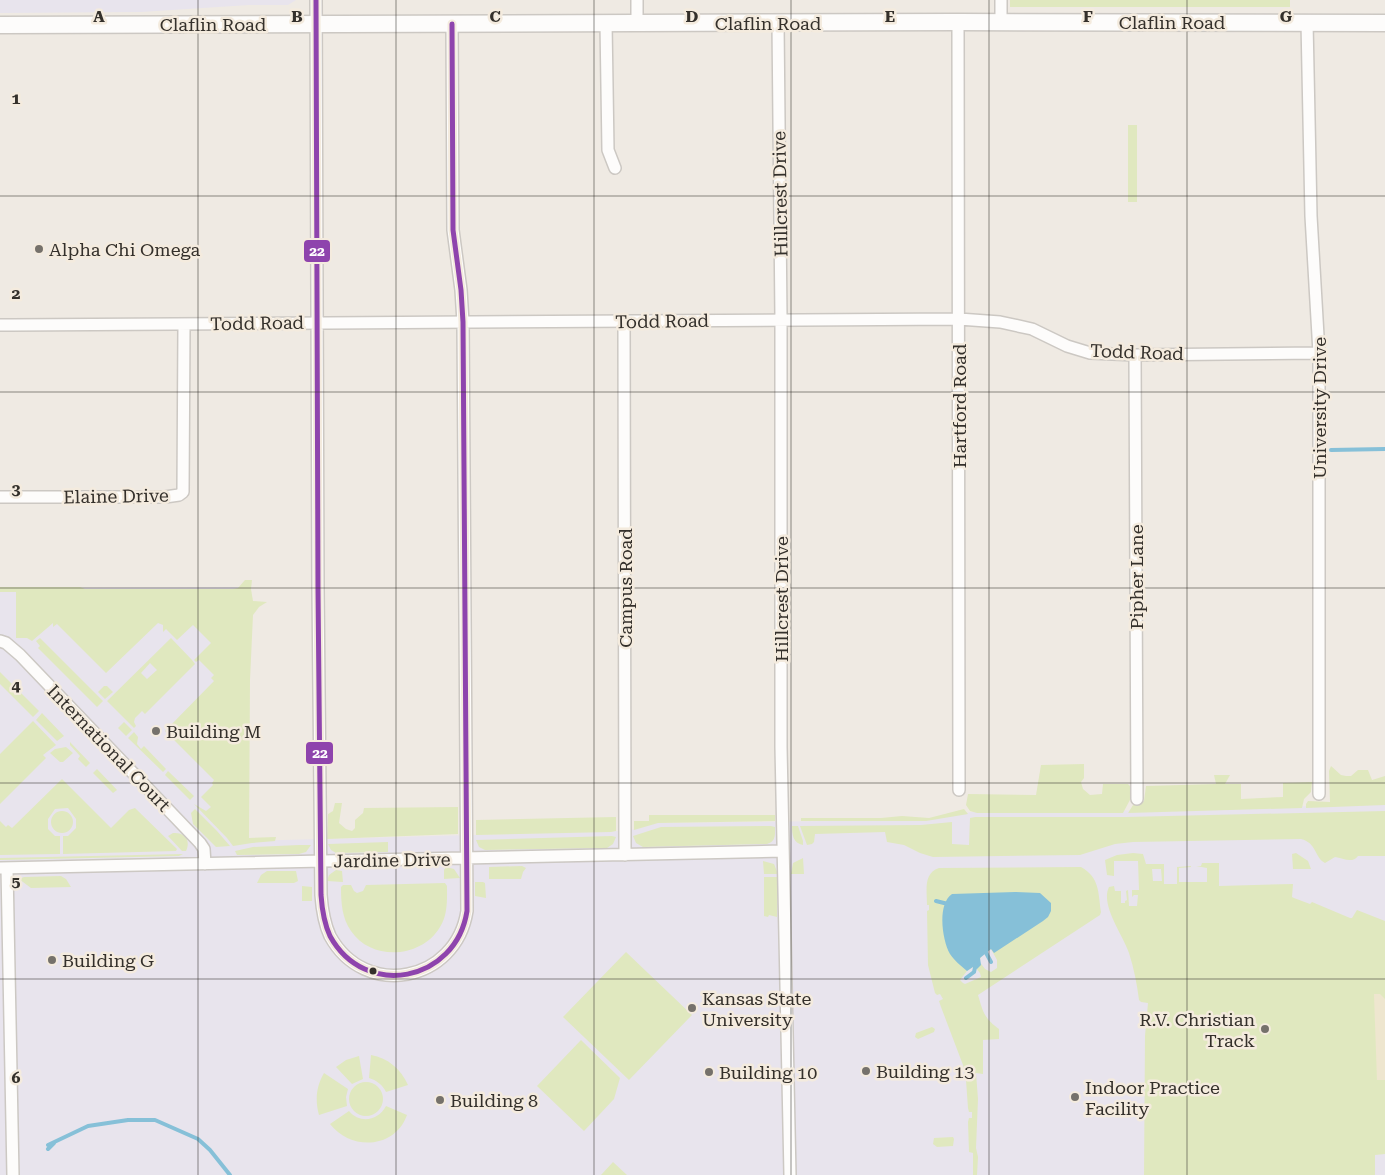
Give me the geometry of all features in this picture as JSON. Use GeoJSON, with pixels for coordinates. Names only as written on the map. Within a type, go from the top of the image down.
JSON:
{"type":"FeatureCollection","features":[{"type":"Feature","properties":{"kind":"street"},"geometry":{"type":"LineString","coordinates":[[316,0],[320,862],[323,914],[326,926],[342,953],[359,966],[384,974],[404,976],[427,968],[450,950],[456,943],[464,926],[467,911],[463,322],[453,230],[452,24]]}},
{"type":"Feature","properties":{"kind":"street"},"geometry":{"type":"LineString","coordinates":[[637,0],[637,23]]}},
{"type":"Feature","properties":{"kind":"street"},"geometry":{"type":"LineString","coordinates":[[1001,22],[1002,0]]}},
{"type":"Feature","properties":{"kind":"street","name":"Claflin Road"},"geometry":{"type":"LineString","coordinates":[[0,25],[958,22],[1385,23]]}},
{"type":"Feature","properties":{"kind":"street","name":"Hartford Road"},"geometry":{"type":"LineString","coordinates":[[958,22],[959,790]]}},
{"type":"Feature","properties":{"kind":"street","name":"University Drive"},"geometry":{"type":"LineString","coordinates":[[1306,22],[1311,216],[1319,353],[1320,794]]}},
{"type":"Feature","properties":{"kind":"street"},"geometry":{"type":"LineString","coordinates":[[606,23],[608,150],[615,168]]}},
{"type":"Feature","properties":{"kind":"street","name":"Hillcrest Drive"},"geometry":{"type":"LineString","coordinates":[[778,23],[781,320],[781,747],[790,1175]]}},
{"type":"Feature","properties":{"kind":"street","name":"Todd Road"},"geometry":{"type":"LineString","coordinates":[[0,325],[959,319],[1000,322],[1032,329],[1068,346],[1090,353],[1135,355],[1319,353]]}},
{"type":"Feature","properties":{"kind":"street","name":"Campus Road"},"geometry":{"type":"LineString","coordinates":[[624,321],[625,855]]}},
{"type":"Feature","properties":{"kind":"street","name":"Elaine Drive"},"geometry":{"type":"LineString","coordinates":[[0,497],[165,497],[179,495],[183,492],[184,325]]}},
{"type":"Feature","properties":{"kind":"street","name":"Pipher Lane"},"geometry":{"type":"LineString","coordinates":[[1135,355],[1137,799]]}},
{"type":"Feature","properties":{"kind":"street","name":"International Court"},"geometry":{"type":"LineString","coordinates":[[0,641],[6,643],[20,656],[200,843],[204,849],[205,864]]}},
{"type":"Feature","properties":{"kind":"street","name":"Jardine Drive"},"geometry":{"type":"LineString","coordinates":[[4,868],[783,851]]}},
{"type":"Feature","properties":{"kind":"street"},"geometry":{"type":"LineString","coordinates":[[4,868],[14,1175]]}},
{"type":"Feature","properties":{"kind":"shaded area"},"geometry":{"type":"Polygon","coordinates":[[[0,0],[296,0],[288,5],[249,5],[141,12],[0,13],[0,0]]]}},
{"type":"Feature","properties":{"kind":"shaded area","name":"Kansas State University"},"geometry":{"type":"Polygon","coordinates":[[[250,587],[247,841],[620,831],[637,829],[656,823],[928,820],[971,812],[1174,810],[1385,804],[1385,1175],[0,1175],[0,588],[250,587]]]}},
{"type":"Feature","properties":{"kind":"green space"},"geometry":{"type":"Polygon","coordinates":[[[1010,0],[1290,0],[1290,7],[1010,7],[1010,0]]]}},
{"type":"Feature","properties":{"kind":"green space"},"geometry":{"type":"Polygon","coordinates":[[[1128,125],[1137,125],[1137,202],[1128,202],[1128,125]]]}},
{"type":"Feature","properties":{"kind":"green space"},"geometry":{"type":"Polygon","coordinates":[[[245,580],[252,580],[253,601],[267,602],[259,607],[253,615],[250,680],[249,838],[276,837],[275,841],[233,846],[194,804],[206,811],[211,807],[201,797],[213,785],[214,780],[165,731],[214,681],[211,678],[214,675],[199,660],[196,662],[194,660],[211,643],[193,625],[177,640],[166,629],[163,632],[163,625],[158,623],[106,673],[57,624],[53,627],[53,623],[32,641],[27,638],[16,638],[16,592],[0,592],[0,587],[233,589],[238,588],[245,580]]]}},
{"type":"Feature","properties":{"kind":"green space"},"geometry":{"type":"Polygon","coordinates":[[[40,638],[103,701],[97,707],[38,648],[40,646],[36,641],[40,638]]]}},
{"type":"Feature","properties":{"kind":"green space"},"geometry":{"type":"Polygon","coordinates":[[[171,638],[195,664],[145,714],[142,711],[135,718],[136,726],[134,728],[107,701],[171,638]],[[150,663],[141,673],[147,679],[157,670],[150,663]]]}},
{"type":"Feature","properties":{"kind":"green space"},"geometry":{"type":"Polygon","coordinates":[[[0,672],[39,711],[33,717],[0,684],[0,672]]]}},
{"type":"Feature","properties":{"kind":"green space"},"geometry":{"type":"Polygon","coordinates":[[[104,686],[107,686],[113,692],[105,699],[98,692],[104,686]]]}},
{"type":"Feature","properties":{"kind":"green space"},"geometry":{"type":"Polygon","coordinates":[[[42,713],[64,736],[57,741],[36,720],[42,713]]]}},
{"type":"Feature","properties":{"kind":"green space"},"geometry":{"type":"Polygon","coordinates":[[[33,721],[56,745],[43,755],[46,758],[0,804],[0,754],[33,721]]]}},
{"type":"Feature","properties":{"kind":"green space"},"geometry":{"type":"Polygon","coordinates":[[[124,722],[132,730],[126,736],[118,728],[124,722]]]}},
{"type":"Feature","properties":{"kind":"green space"},"geometry":{"type":"Polygon","coordinates":[[[134,732],[138,737],[137,744],[141,749],[144,746],[166,769],[163,772],[128,738],[134,732]]]}},
{"type":"Feature","properties":{"kind":"green space"},"geometry":{"type":"Polygon","coordinates":[[[70,742],[90,763],[86,767],[78,759],[80,756],[70,745],[70,742]]]}},
{"type":"Feature","properties":{"kind":"green space"},"geometry":{"type":"Polygon","coordinates":[[[66,747],[73,753],[63,762],[60,762],[50,753],[55,749],[66,747]]]}},
{"type":"Feature","properties":{"kind":"green space"},"geometry":{"type":"Polygon","coordinates":[[[1084,764],[1084,778],[1081,782],[1083,789],[1090,795],[1102,794],[1103,784],[1128,784],[1130,786],[1131,798],[1123,813],[977,813],[970,811],[966,805],[968,794],[1036,795],[1041,765],[1084,764]]]}},
{"type":"Feature","properties":{"kind":"green space"},"geometry":{"type":"Polygon","coordinates":[[[1331,766],[1341,775],[1346,776],[1351,776],[1358,770],[1368,770],[1372,780],[1385,776],[1385,805],[1306,808],[1308,801],[1330,802],[1329,771],[1331,766]]]}},
{"type":"Feature","properties":{"kind":"green space"},"geometry":{"type":"Polygon","coordinates":[[[97,769],[117,790],[113,793],[93,773],[97,769]]]}},
{"type":"Feature","properties":{"kind":"green space"},"geometry":{"type":"Polygon","coordinates":[[[168,771],[194,796],[190,800],[165,775],[168,771]]]}},
{"type":"Feature","properties":{"kind":"green space"},"geometry":{"type":"Polygon","coordinates":[[[1214,775],[1230,775],[1225,784],[1241,784],[1241,799],[1283,797],[1283,783],[1312,782],[1311,792],[1304,799],[1302,808],[1128,813],[1135,802],[1144,801],[1146,786],[1216,784],[1214,775]]]}},
{"type":"Feature","properties":{"kind":"green space"},"geometry":{"type":"Polygon","coordinates":[[[62,779],[111,828],[129,810],[135,808],[177,849],[176,851],[63,854],[63,836],[68,836],[76,828],[76,819],[68,808],[55,809],[48,819],[48,829],[55,836],[60,836],[60,854],[0,855],[0,821],[6,827],[8,825],[12,828],[62,779]]]}},
{"type":"Feature","properties":{"kind":"green space"},"geometry":{"type":"Polygon","coordinates":[[[335,803],[342,803],[339,823],[352,831],[355,828],[355,820],[363,813],[364,808],[458,807],[458,834],[327,839],[328,814],[333,811],[335,803]]]}},
{"type":"Feature","properties":{"kind":"green space"},"geometry":{"type":"Polygon","coordinates":[[[195,809],[230,846],[216,847],[193,824],[191,813],[195,809]]]}},
{"type":"Feature","properties":{"kind":"green space"},"geometry":{"type":"Polygon","coordinates":[[[964,809],[968,814],[926,821],[801,821],[801,818],[881,818],[902,816],[929,818],[964,809]]]}},
{"type":"Feature","properties":{"kind":"green space"},"geometry":{"type":"Polygon","coordinates":[[[62,811],[70,814],[73,822],[70,830],[62,833],[54,830],[51,822],[54,814],[62,811]]]}},
{"type":"Feature","properties":{"kind":"green space"},"geometry":{"type":"Polygon","coordinates":[[[1385,811],[1385,856],[1358,856],[1353,860],[1335,857],[1325,863],[1310,844],[1301,839],[1133,842],[1115,844],[1080,855],[933,857],[904,845],[887,842],[885,832],[815,834],[814,842],[807,845],[800,826],[921,825],[952,822],[952,844],[969,845],[970,818],[975,817],[1126,817],[1385,811]]]}},
{"type":"Feature","properties":{"kind":"green space"},"geometry":{"type":"Polygon","coordinates":[[[649,815],[775,815],[775,821],[658,823],[634,830],[634,821],[649,821],[649,815]]]}},
{"type":"Feature","properties":{"kind":"green space"},"geometry":{"type":"Polygon","coordinates":[[[616,817],[616,831],[611,832],[476,835],[476,820],[616,817]]]}},
{"type":"Feature","properties":{"kind":"green space"},"geometry":{"type":"Polygon","coordinates":[[[792,826],[798,826],[803,845],[794,838],[792,826]]]}},
{"type":"Feature","properties":{"kind":"green space"},"geometry":{"type":"Polygon","coordinates":[[[661,827],[775,827],[774,837],[767,844],[643,847],[636,843],[633,836],[661,827]]]}},
{"type":"Feature","properties":{"kind":"green space"},"geometry":{"type":"Polygon","coordinates":[[[173,833],[184,835],[188,843],[186,851],[182,851],[168,836],[173,833]]]}},
{"type":"Feature","properties":{"kind":"green space"},"geometry":{"type":"Polygon","coordinates":[[[616,837],[613,844],[607,848],[485,850],[479,847],[476,840],[616,837]]]}},
{"type":"Feature","properties":{"kind":"green space"},"geometry":{"type":"Polygon","coordinates":[[[388,842],[388,852],[336,853],[331,850],[328,844],[388,842]]]}},
{"type":"Feature","properties":{"kind":"green space"},"geometry":{"type":"Polygon","coordinates":[[[311,845],[306,852],[299,854],[237,855],[235,851],[253,847],[311,845]]]}},
{"type":"Feature","properties":{"kind":"green space"},"geometry":{"type":"Polygon","coordinates":[[[1296,853],[1308,861],[1311,869],[1293,869],[1292,854],[1296,853]]]}},
{"type":"Feature","properties":{"kind":"green space"},"geometry":{"type":"Polygon","coordinates":[[[183,854],[179,856],[0,860],[0,858],[183,854]]]}},
{"type":"Feature","properties":{"kind":"green space","name":"R.V. Christian Track"},"geometry":{"type":"Polygon","coordinates":[[[1143,854],[1146,864],[1164,864],[1164,884],[1177,884],[1177,867],[1191,866],[1179,868],[1179,882],[1207,882],[1207,868],[1196,866],[1201,866],[1202,863],[1219,863],[1219,886],[1293,884],[1292,897],[1294,898],[1310,904],[1312,902],[1350,918],[1352,918],[1357,910],[1385,921],[1385,1154],[1375,1155],[1375,1175],[1144,1175],[1145,1036],[1148,1003],[1139,1000],[1129,953],[1113,920],[1107,902],[1109,887],[1114,886],[1115,891],[1121,891],[1121,903],[1125,903],[1127,900],[1126,891],[1128,890],[1129,906],[1137,906],[1138,895],[1132,897],[1132,890],[1139,890],[1138,861],[1114,861],[1114,876],[1107,875],[1105,860],[1117,855],[1143,854]],[[1152,869],[1153,881],[1162,881],[1161,869],[1152,869]]]}},
{"type":"Feature","properties":{"kind":"green space"},"geometry":{"type":"Polygon","coordinates":[[[803,858],[804,874],[791,874],[793,863],[803,858]]]}},
{"type":"Feature","properties":{"kind":"green space"},"geometry":{"type":"Polygon","coordinates":[[[763,861],[774,864],[778,874],[764,874],[763,861]]]}},
{"type":"Feature","properties":{"kind":"green space"},"geometry":{"type":"Polygon","coordinates":[[[522,866],[526,868],[521,879],[489,879],[489,867],[522,866]]]}},
{"type":"Feature","properties":{"kind":"green space"},"geometry":{"type":"Polygon","coordinates":[[[446,867],[454,869],[460,878],[444,879],[446,867]]]}},
{"type":"Feature","properties":{"kind":"green space"},"geometry":{"type":"Polygon","coordinates":[[[1081,867],[1095,881],[1101,912],[1100,915],[978,995],[985,1014],[999,1029],[999,1039],[983,1040],[983,1074],[976,1073],[978,1099],[977,1175],[973,1175],[973,1153],[969,1152],[968,1122],[969,1118],[972,1118],[972,1112],[969,1112],[968,1108],[963,1065],[939,1001],[943,999],[940,994],[937,995],[935,993],[928,965],[927,911],[929,910],[929,905],[927,905],[927,883],[930,874],[939,868],[1081,867]],[[991,949],[982,955],[979,961],[985,969],[991,972],[997,968],[997,960],[991,949]],[[973,967],[960,980],[963,983],[965,984],[981,977],[980,973],[973,967]]]}},
{"type":"Feature","properties":{"kind":"green space"},"geometry":{"type":"Polygon","coordinates":[[[336,870],[342,871],[343,882],[327,881],[329,875],[336,870]]]}},
{"type":"Feature","properties":{"kind":"green space"},"geometry":{"type":"Polygon","coordinates":[[[267,871],[296,871],[298,881],[294,883],[257,883],[261,875],[267,871]]]}},
{"type":"Feature","properties":{"kind":"green space"},"geometry":{"type":"Polygon","coordinates":[[[61,876],[66,879],[71,887],[31,888],[19,879],[24,877],[61,876]]]}},
{"type":"Feature","properties":{"kind":"green space"},"geometry":{"type":"Polygon","coordinates":[[[764,877],[778,877],[777,917],[764,916],[764,877]]]}},
{"type":"Feature","properties":{"kind":"green space"},"geometry":{"type":"Polygon","coordinates":[[[475,882],[485,883],[486,898],[475,896],[475,882]]]}},
{"type":"Feature","properties":{"kind":"green space"},"geometry":{"type":"Polygon","coordinates":[[[445,883],[447,886],[447,902],[443,922],[432,937],[421,945],[409,950],[384,952],[371,948],[360,941],[351,931],[346,921],[341,899],[341,887],[343,885],[351,885],[357,893],[363,891],[366,885],[445,883]]]}},
{"type":"Feature","properties":{"kind":"green space"},"geometry":{"type":"Polygon","coordinates":[[[302,886],[312,887],[312,901],[302,901],[302,886]]]}},
{"type":"Feature","properties":{"kind":"green space"},"geometry":{"type":"Polygon","coordinates":[[[626,952],[692,1015],[629,1080],[563,1017],[626,952]]]}},
{"type":"Feature","properties":{"kind":"green space"},"geometry":{"type":"Polygon","coordinates":[[[932,1027],[935,1029],[934,1032],[918,1039],[915,1037],[916,1033],[932,1027]]]}},
{"type":"Feature","properties":{"kind":"green space"},"geometry":{"type":"Polygon","coordinates":[[[581,1040],[620,1078],[614,1099],[584,1131],[537,1086],[581,1040]]]}},
{"type":"Feature","properties":{"kind":"green space"},"geometry":{"type":"Polygon","coordinates":[[[371,1055],[383,1059],[398,1069],[408,1085],[386,1092],[379,1083],[369,1078],[371,1055]]]}},
{"type":"Feature","properties":{"kind":"green space"},"geometry":{"type":"Polygon","coordinates":[[[359,1056],[363,1079],[352,1084],[336,1067],[346,1060],[359,1056]]]}},
{"type":"Feature","properties":{"kind":"green space"},"geometry":{"type":"Polygon","coordinates":[[[324,1073],[348,1089],[346,1097],[347,1106],[319,1115],[317,1094],[319,1083],[324,1073]]]}},
{"type":"Feature","properties":{"kind":"green space"},"geometry":{"type":"Polygon","coordinates":[[[366,1082],[373,1083],[378,1087],[382,1092],[382,1106],[378,1111],[373,1115],[366,1116],[359,1115],[354,1111],[350,1106],[349,1099],[350,1092],[354,1087],[359,1083],[366,1082]]]}},
{"type":"Feature","properties":{"kind":"green space"},"geometry":{"type":"Polygon","coordinates":[[[386,1106],[407,1115],[393,1135],[383,1140],[360,1142],[349,1139],[330,1124],[349,1111],[358,1118],[374,1118],[386,1106]]]}},
{"type":"Feature","properties":{"kind":"green space"},"geometry":{"type":"Polygon","coordinates":[[[953,1137],[953,1146],[937,1147],[933,1144],[934,1138],[953,1137]]]}},
{"type":"Feature","properties":{"kind":"green space"},"geometry":{"type":"Polygon","coordinates":[[[613,1162],[627,1175],[601,1175],[613,1162]]]}},
{"type":"Feature","properties":{"kind":"sand"},"geometry":{"type":"Polygon","coordinates":[[[1374,994],[1380,994],[1385,999],[1385,1080],[1377,1080],[1374,994]]]}},
{"type":"Feature","properties":{"kind":"water"},"geometry":{"type":"Polygon","coordinates":[[[1040,893],[1051,903],[1051,911],[1048,917],[994,953],[991,949],[980,958],[981,965],[977,969],[973,967],[967,971],[956,961],[947,948],[942,922],[947,899],[952,894],[1040,893]]]}},
{"type":"Feature","properties":{"kind":"waterway"},"geometry":{"type":"LineString","coordinates":[[1331,450],[1385,449]]}},
{"type":"Feature","properties":{"kind":"waterway"},"geometry":{"type":"LineString","coordinates":[[936,901],[948,904]]}},
{"type":"Feature","properties":{"kind":"waterway"},"geometry":{"type":"LineString","coordinates":[[984,949],[991,962]]}},
{"type":"Feature","properties":{"kind":"waterway"},"geometry":{"type":"LineString","coordinates":[[966,978],[974,972],[976,963]]}},
{"type":"Feature","properties":{"kind":"waterway"},"geometry":{"type":"LineString","coordinates":[[48,1145],[88,1126],[128,1120],[155,1120],[198,1139],[210,1150],[230,1175]]}},
{"type":"Feature","properties":{"kind":"waterway"},"geometry":{"type":"LineString","coordinates":[[48,1149],[54,1143]]}},
{"type":"Feature","properties":{"kind":"transit line","name":"22"},"geometry":{"type":"LineString","coordinates":[[316,0],[321,895],[328,931],[345,956],[365,969],[386,975],[408,974],[428,967],[446,954],[459,935],[467,911],[463,322],[453,230],[452,24]]}},
{"type":"Feature","properties":{"kind":"place","name":"Alpha Chi Omega"},"geometry":{"type":"Point","coordinates":[39,249]}},
{"type":"Feature","properties":{"kind":"place","name":"Building M"},"geometry":{"type":"Point","coordinates":[156,731]}},
{"type":"Feature","properties":{"kind":"place","name":"Building G"},"geometry":{"type":"Point","coordinates":[52,960]}},
{"type":"Feature","properties":{"kind":"place","name":"Kansas State University"},"geometry":{"type":"Point","coordinates":[692,1008]}},
{"type":"Feature","properties":{"kind":"place","name":"R.V. Christian Track"},"geometry":{"type":"Point","coordinates":[1265,1029]}},
{"type":"Feature","properties":{"kind":"place","name":"Building 13"},"geometry":{"type":"Point","coordinates":[866,1071]}},
{"type":"Feature","properties":{"kind":"place","name":"Building 10"},"geometry":{"type":"Point","coordinates":[709,1072]}},
{"type":"Feature","properties":{"kind":"place","name":"Indoor Practice Facility"},"geometry":{"type":"Point","coordinates":[1075,1097]}},
{"type":"Feature","properties":{"kind":"place","name":"Building 8"},"geometry":{"type":"Point","coordinates":[440,1100]}}]}
